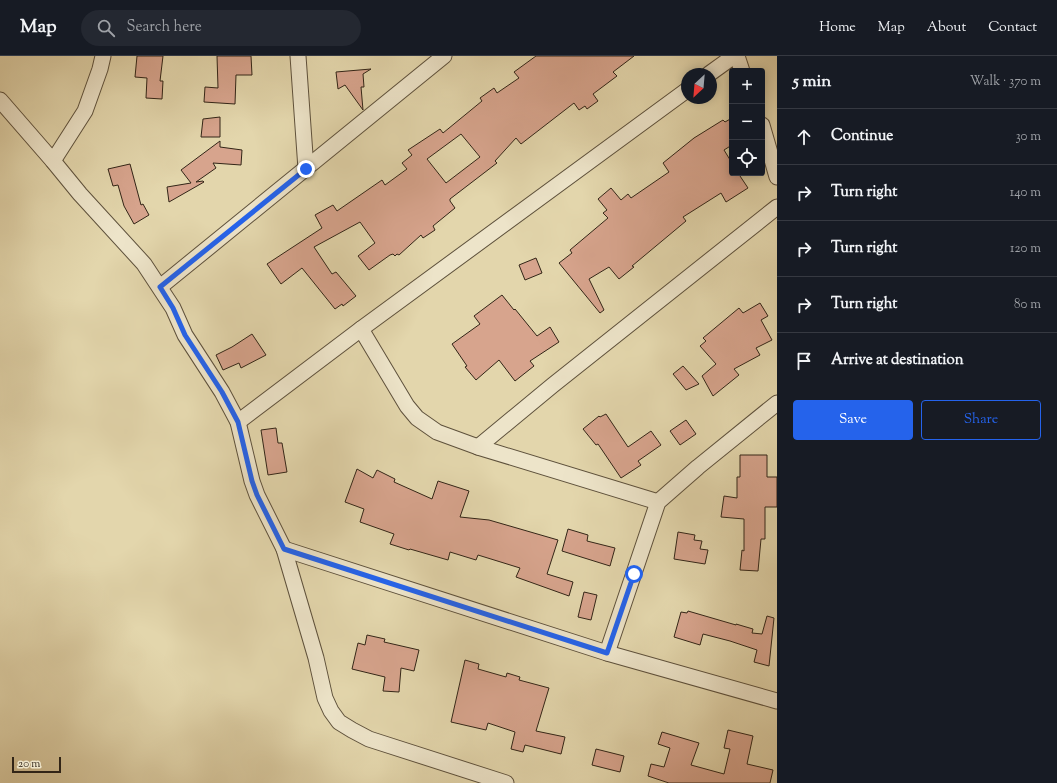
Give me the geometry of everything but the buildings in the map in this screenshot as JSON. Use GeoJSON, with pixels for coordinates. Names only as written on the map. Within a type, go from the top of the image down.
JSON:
{"type":"FeatureCollection","features":[{"type":"Feature","properties":{"kind":"street"},"geometry":{"type":"LineString","coordinates":[[53,161],[85,111],[103,56]]}},
{"type":"Feature","properties":{"kind":"street"},"geometry":{"type":"LineString","coordinates":[[298,56],[306,169]]}},
{"type":"Feature","properties":{"kind":"street"},"geometry":{"type":"LineString","coordinates":[[160,287],[444,56]]}},
{"type":"Feature","properties":{"kind":"street"},"geometry":{"type":"LineString","coordinates":[[717,68],[734,56]]}},
{"type":"Feature","properties":{"kind":"street"},"geometry":{"type":"LineString","coordinates":[[737,56],[741,68]]}},
{"type":"Feature","properties":{"kind":"street"},"geometry":{"type":"LineString","coordinates":[[238,422],[361,329],[681,94]]}},
{"type":"Feature","properties":{"kind":"street"},"geometry":{"type":"LineString","coordinates":[[0,100],[80,194],[144,264],[173,308],[185,335],[222,392],[238,422],[255,488],[284,549],[316,658],[325,698],[331,711],[339,722],[369,739],[506,783]]}},
{"type":"Feature","properties":{"kind":"street"},"geometry":{"type":"LineString","coordinates":[[765,135],[777,177]]}},
{"type":"Feature","properties":{"kind":"street"},"geometry":{"type":"LineString","coordinates":[[478,447],[524,410],[553,384],[777,207]]}},
{"type":"Feature","properties":{"kind":"street"},"geometry":{"type":"LineString","coordinates":[[361,329],[407,406],[417,418],[437,432],[478,447],[658,502]]}},
{"type":"Feature","properties":{"kind":"street"},"geometry":{"type":"LineString","coordinates":[[607,653],[658,502],[698,467],[777,403]]}},
{"type":"Feature","properties":{"kind":"street"},"geometry":{"type":"LineString","coordinates":[[284,549],[607,653],[777,701]]}},
{"type":"Feature","properties":{"kind":"route"},"geometry":{"type":"LineString","coordinates":[[306,169],[160,287],[173,308],[185,335],[222,392],[238,422],[252,481],[257,495],[284,549],[607,653],[634,574]]}}]}
